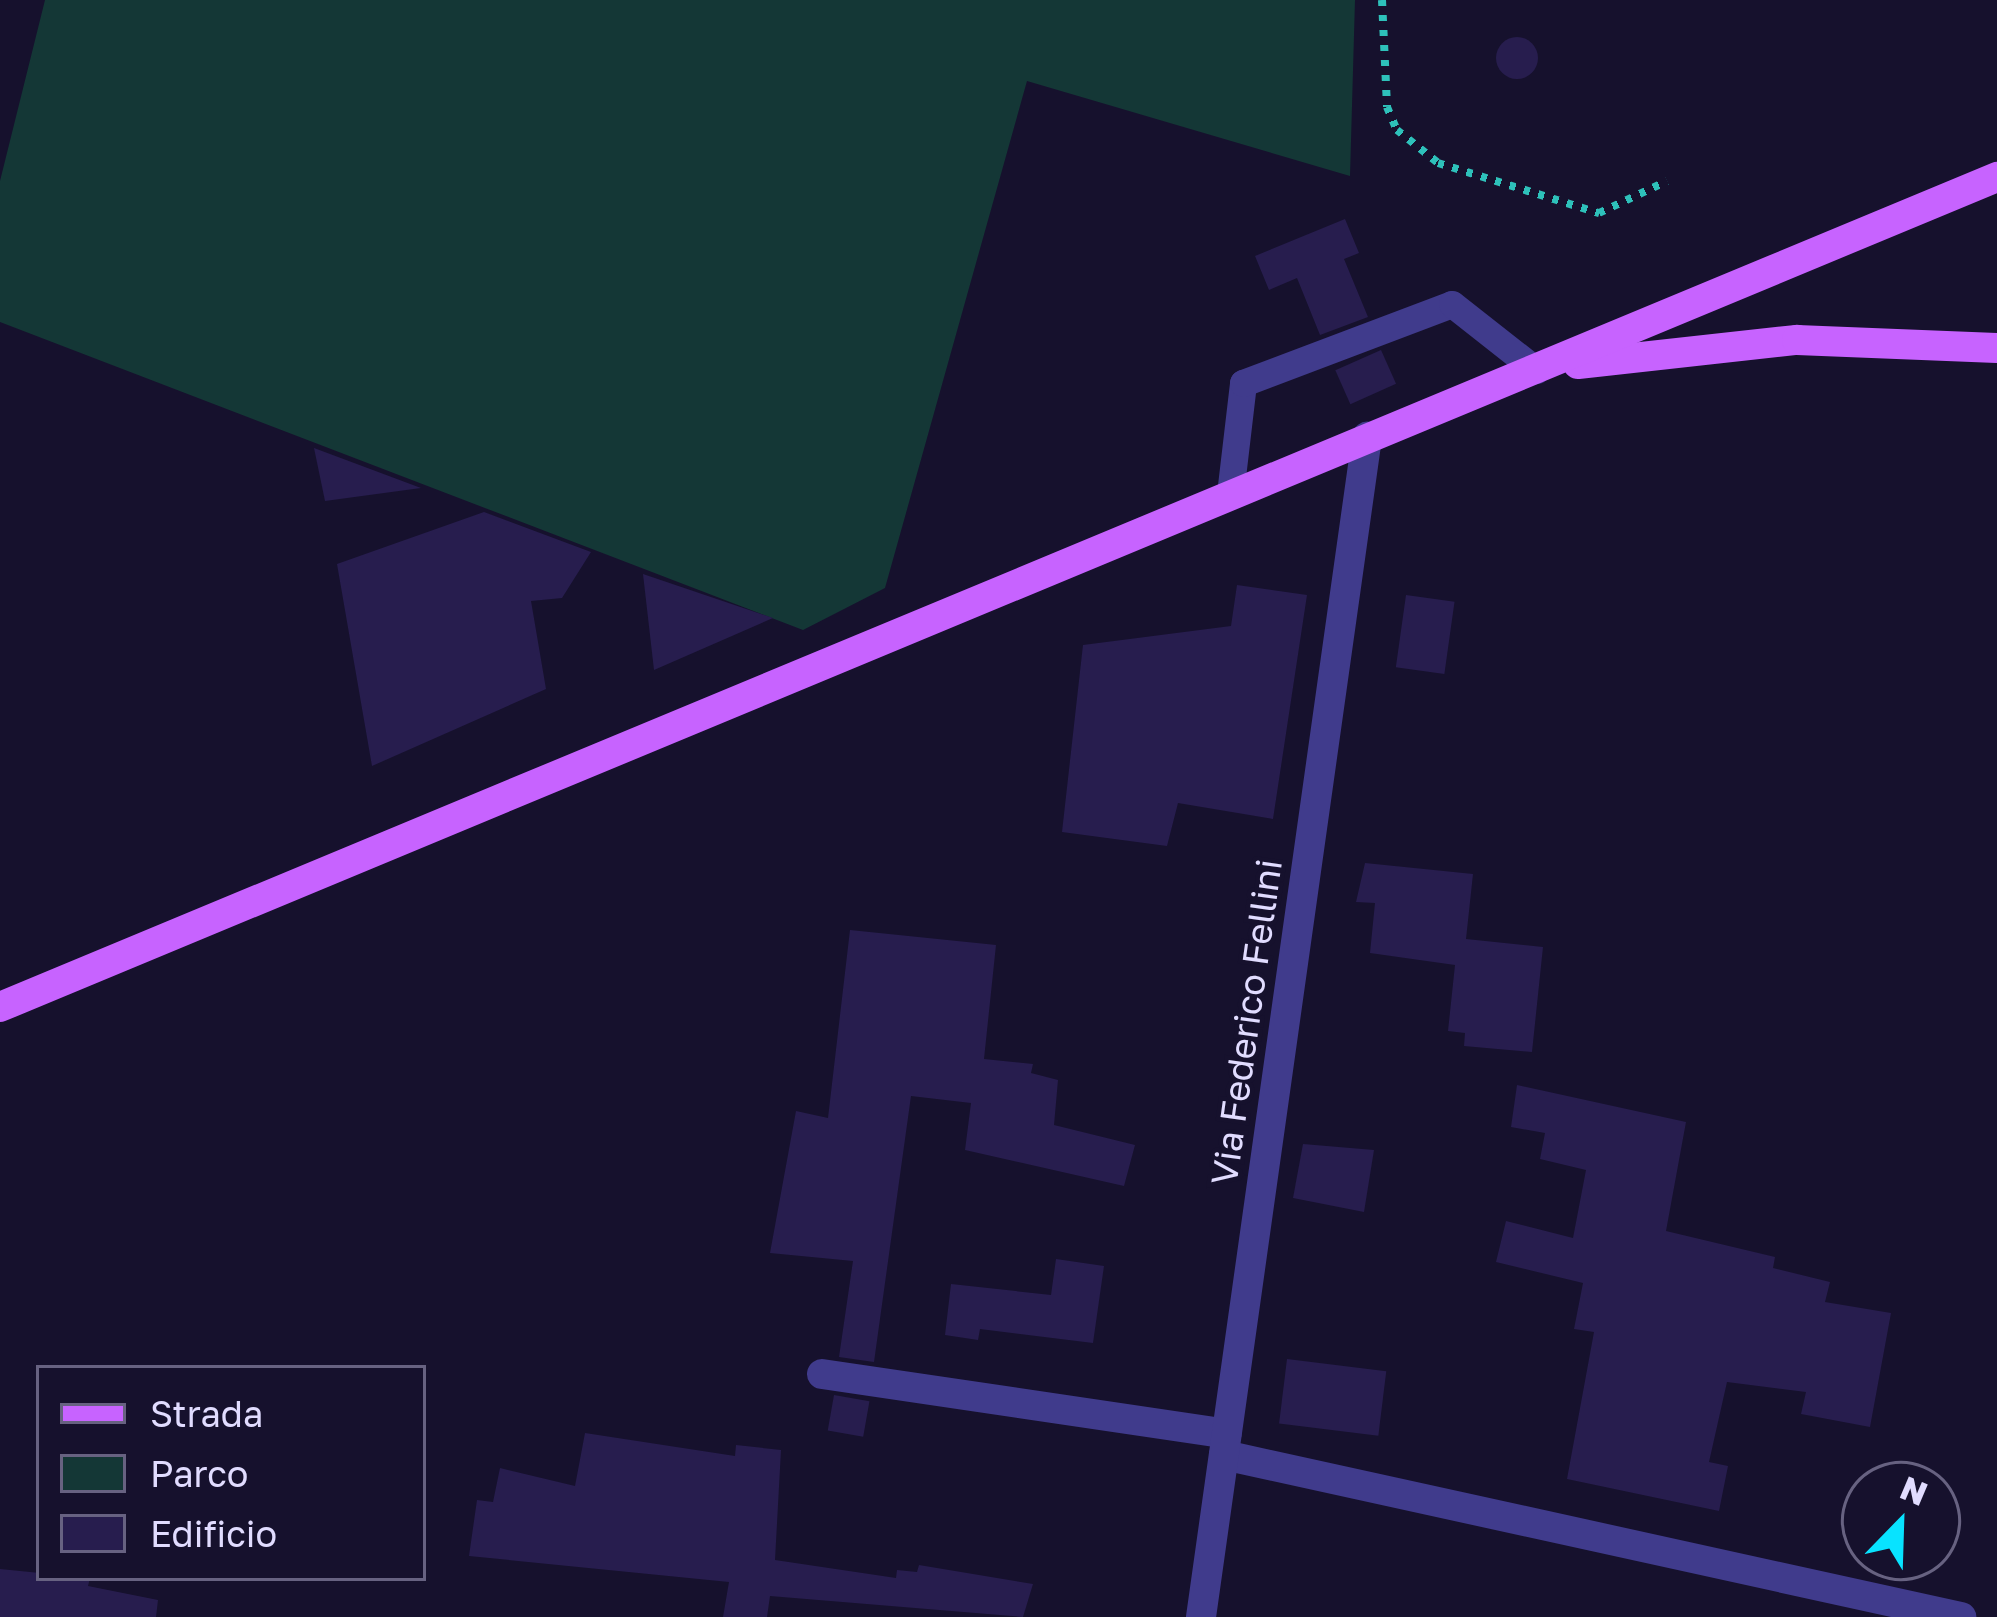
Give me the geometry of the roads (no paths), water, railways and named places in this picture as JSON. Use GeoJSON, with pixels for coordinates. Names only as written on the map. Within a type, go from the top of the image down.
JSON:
{"type":"FeatureCollection","features":[{"type":"Feature","properties":{"kind":"main road"},"geometry":{"type":"LineString","coordinates":[[0,1006],[1536,370],[1993,174]]}},
{"type":"Feature","properties":{"kind":"main road"},"geometry":{"type":"LineString","coordinates":[[1536,370],[1797,340],[1997,348]]}},
{"type":"Feature","properties":{"kind":"street","name":"Via Federico Fellini"},"geometry":{"type":"LineString","coordinates":[[1202,1617],[1367,437]]}},
{"type":"Feature","properties":{"kind":"street"},"geometry":{"type":"LineString","coordinates":[[822,1374],[1226,1444],[1961,1617]]}},
{"type":"Feature","properties":{"kind":"lane"},"geometry":{"type":"LineString","coordinates":[[1231,494],[1243,383],[1452,304],[1536,370]]}}]}
